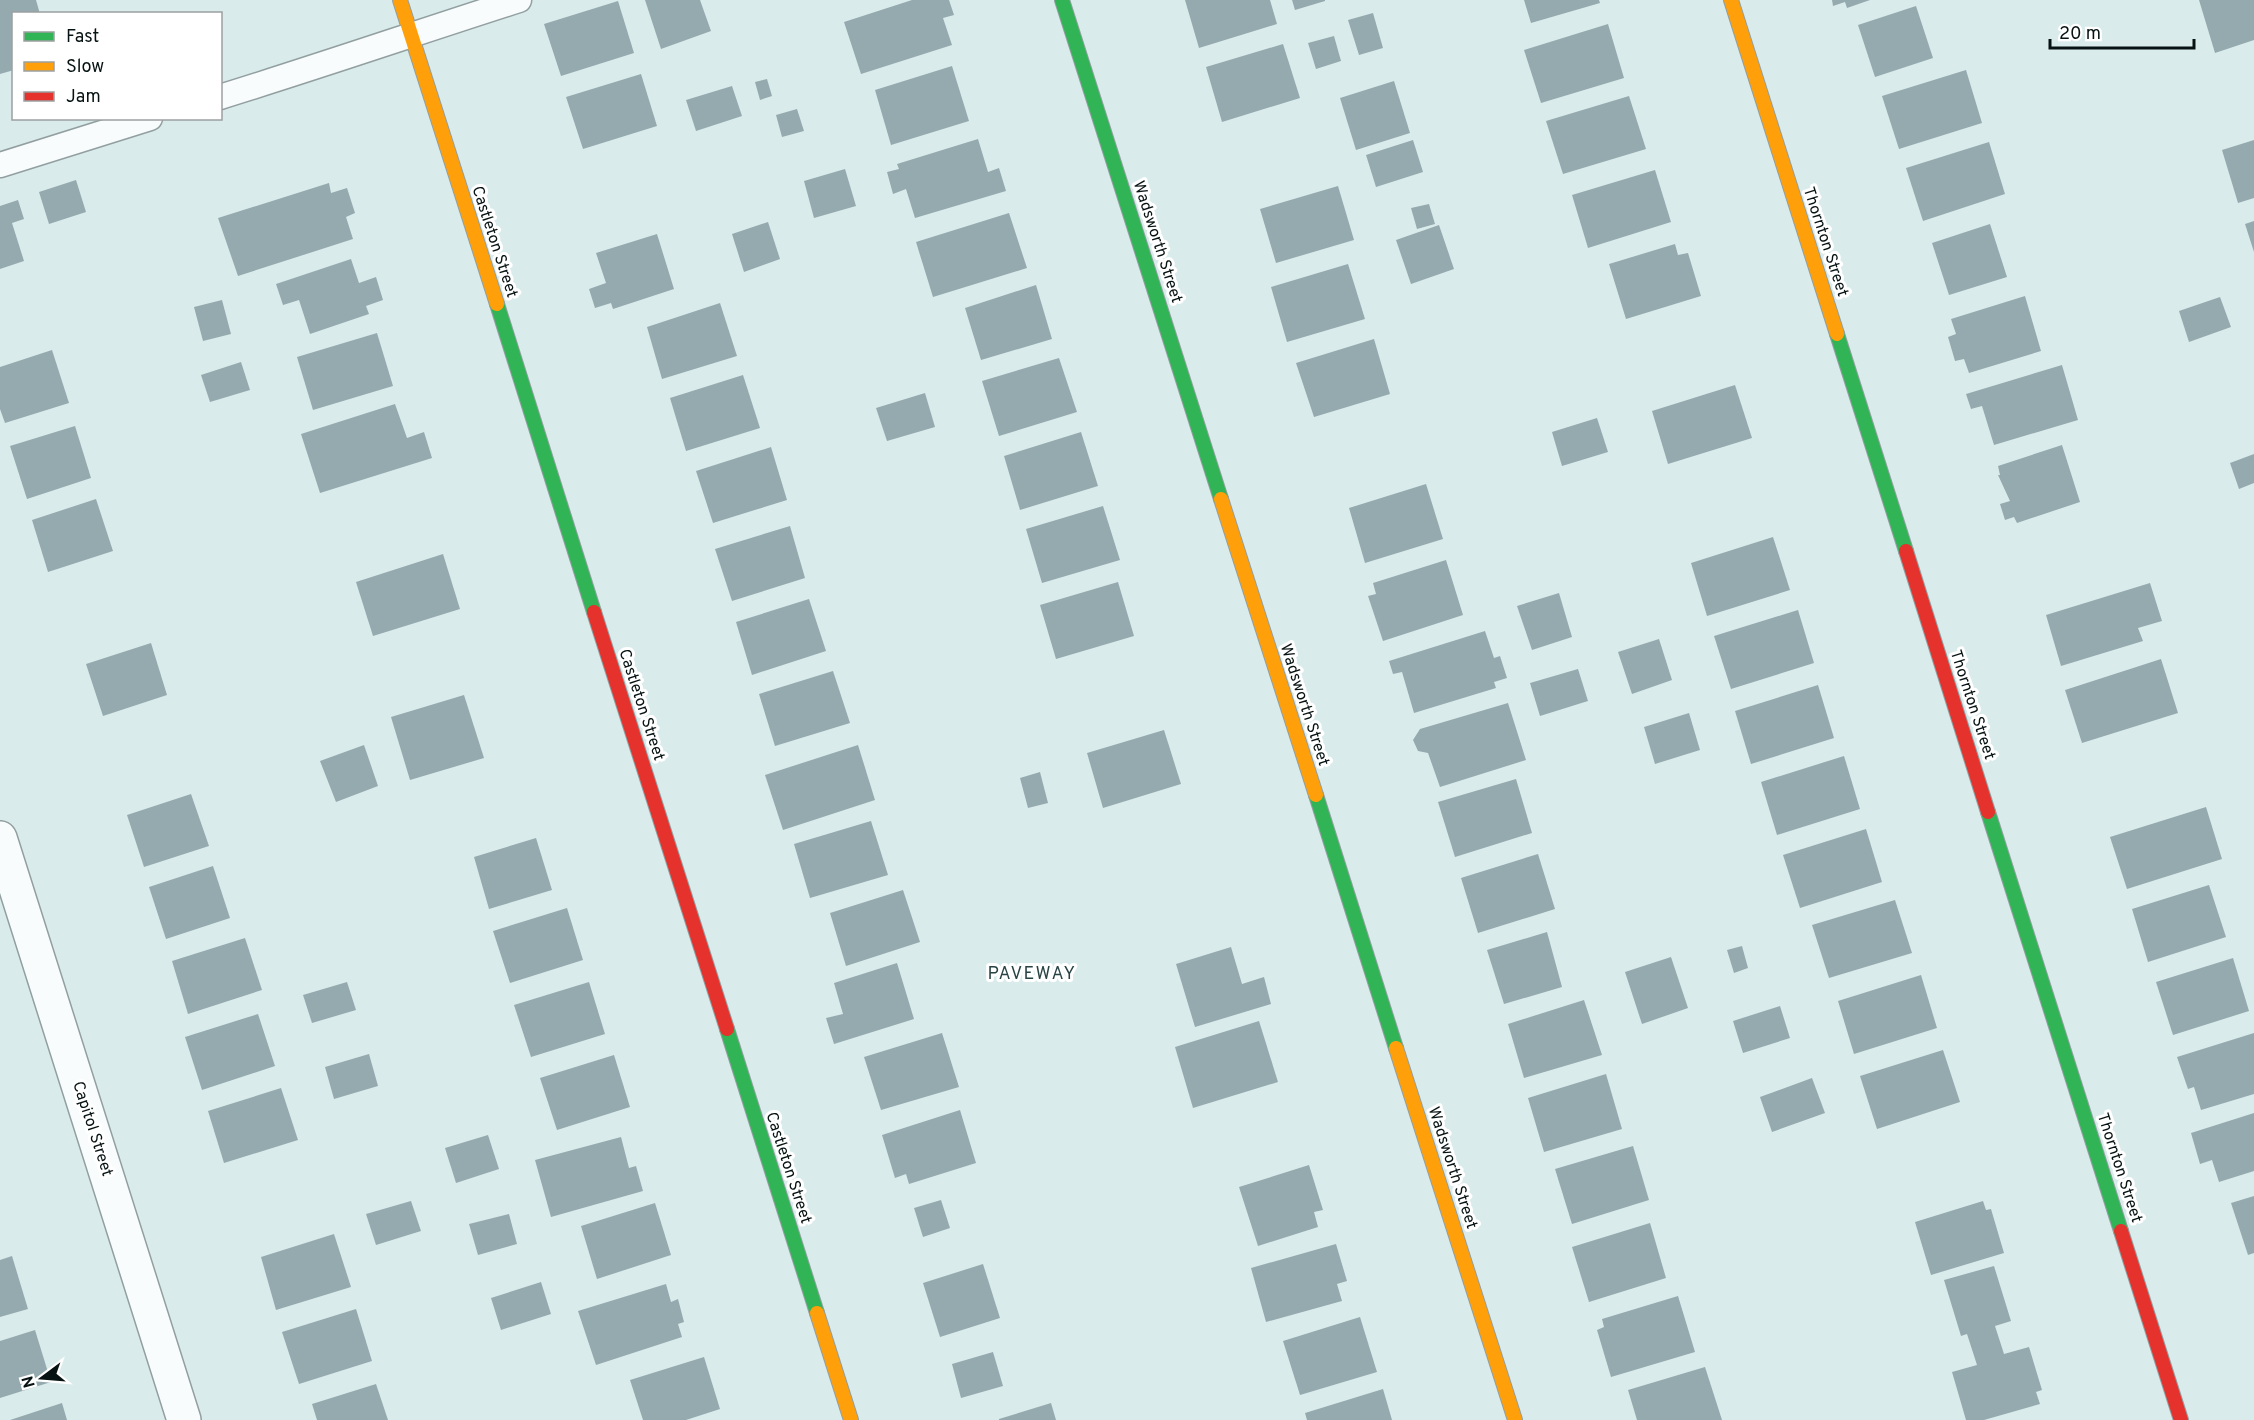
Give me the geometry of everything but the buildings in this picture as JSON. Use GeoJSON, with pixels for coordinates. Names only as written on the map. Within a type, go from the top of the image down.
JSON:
{"type":"FeatureCollection","features":[{"type":"Feature","properties":{"kind":"street","name":"Castleton Street"},"geometry":{"type":"LineString","coordinates":[[400,0],[850,1420]]}},
{"type":"Feature","properties":{"kind":"street","name":"Wadsworth Street"},"geometry":{"type":"LineString","coordinates":[[1062,0],[1515,1420]]}},
{"type":"Feature","properties":{"kind":"street","name":"Thornton Street"},"geometry":{"type":"LineString","coordinates":[[1731,0],[2181,1420]]}},
{"type":"Feature","properties":{"kind":"street","name":"Capitol Street"},"geometry":{"type":"LineString","coordinates":[[0,838],[184,1420]]}},
{"type":"Feature","properties":{"kind":"lane"},"geometry":{"type":"LineString","coordinates":[[222,96],[519,0]]}},
{"type":"Feature","properties":{"kind":"lane"},"geometry":{"type":"LineString","coordinates":[[0,165],[144,120]]}},
{"type":"Feature","properties":{"kind":"traffic: fast"},"geometry":{"type":"LineString","coordinates":[[1062,0],[1221,499]]}},
{"type":"Feature","properties":{"kind":"traffic: fast"},"geometry":{"type":"LineString","coordinates":[[497,304],[594,612]]}},
{"type":"Feature","properties":{"kind":"traffic: fast"},"geometry":{"type":"LineString","coordinates":[[1837,334],[1906,551]]}},
{"type":"Feature","properties":{"kind":"traffic: fast"},"geometry":{"type":"LineString","coordinates":[[1316,795],[1396,1048]]}},
{"type":"Feature","properties":{"kind":"traffic: fast"},"geometry":{"type":"LineString","coordinates":[[1988,812],[2121,1231]]}},
{"type":"Feature","properties":{"kind":"traffic: fast"},"geometry":{"type":"LineString","coordinates":[[727,1029],[817,1313]]}},
{"type":"Feature","properties":{"kind":"traffic: slow"},"geometry":{"type":"LineString","coordinates":[[400,0],[497,304]]}},
{"type":"Feature","properties":{"kind":"traffic: slow"},"geometry":{"type":"LineString","coordinates":[[1731,0],[1837,334]]}},
{"type":"Feature","properties":{"kind":"traffic: slow"},"geometry":{"type":"LineString","coordinates":[[1221,499],[1316,795]]}},
{"type":"Feature","properties":{"kind":"traffic: slow"},"geometry":{"type":"LineString","coordinates":[[1396,1048],[1515,1420]]}},
{"type":"Feature","properties":{"kind":"traffic: slow"},"geometry":{"type":"LineString","coordinates":[[817,1313],[851,1420]]}},
{"type":"Feature","properties":{"kind":"traffic: jam"},"geometry":{"type":"LineString","coordinates":[[1906,551],[1988,812]]}},
{"type":"Feature","properties":{"kind":"traffic: jam"},"geometry":{"type":"LineString","coordinates":[[594,612],[727,1029]]}},
{"type":"Feature","properties":{"kind":"traffic: jam"},"geometry":{"type":"LineString","coordinates":[[2121,1231],[2181,1420]]}},
{"type":"Feature","properties":{"kind":"district","name":"PAVEWAY"},"geometry":{"type":"Point","coordinates":[1032,974]}}]}
